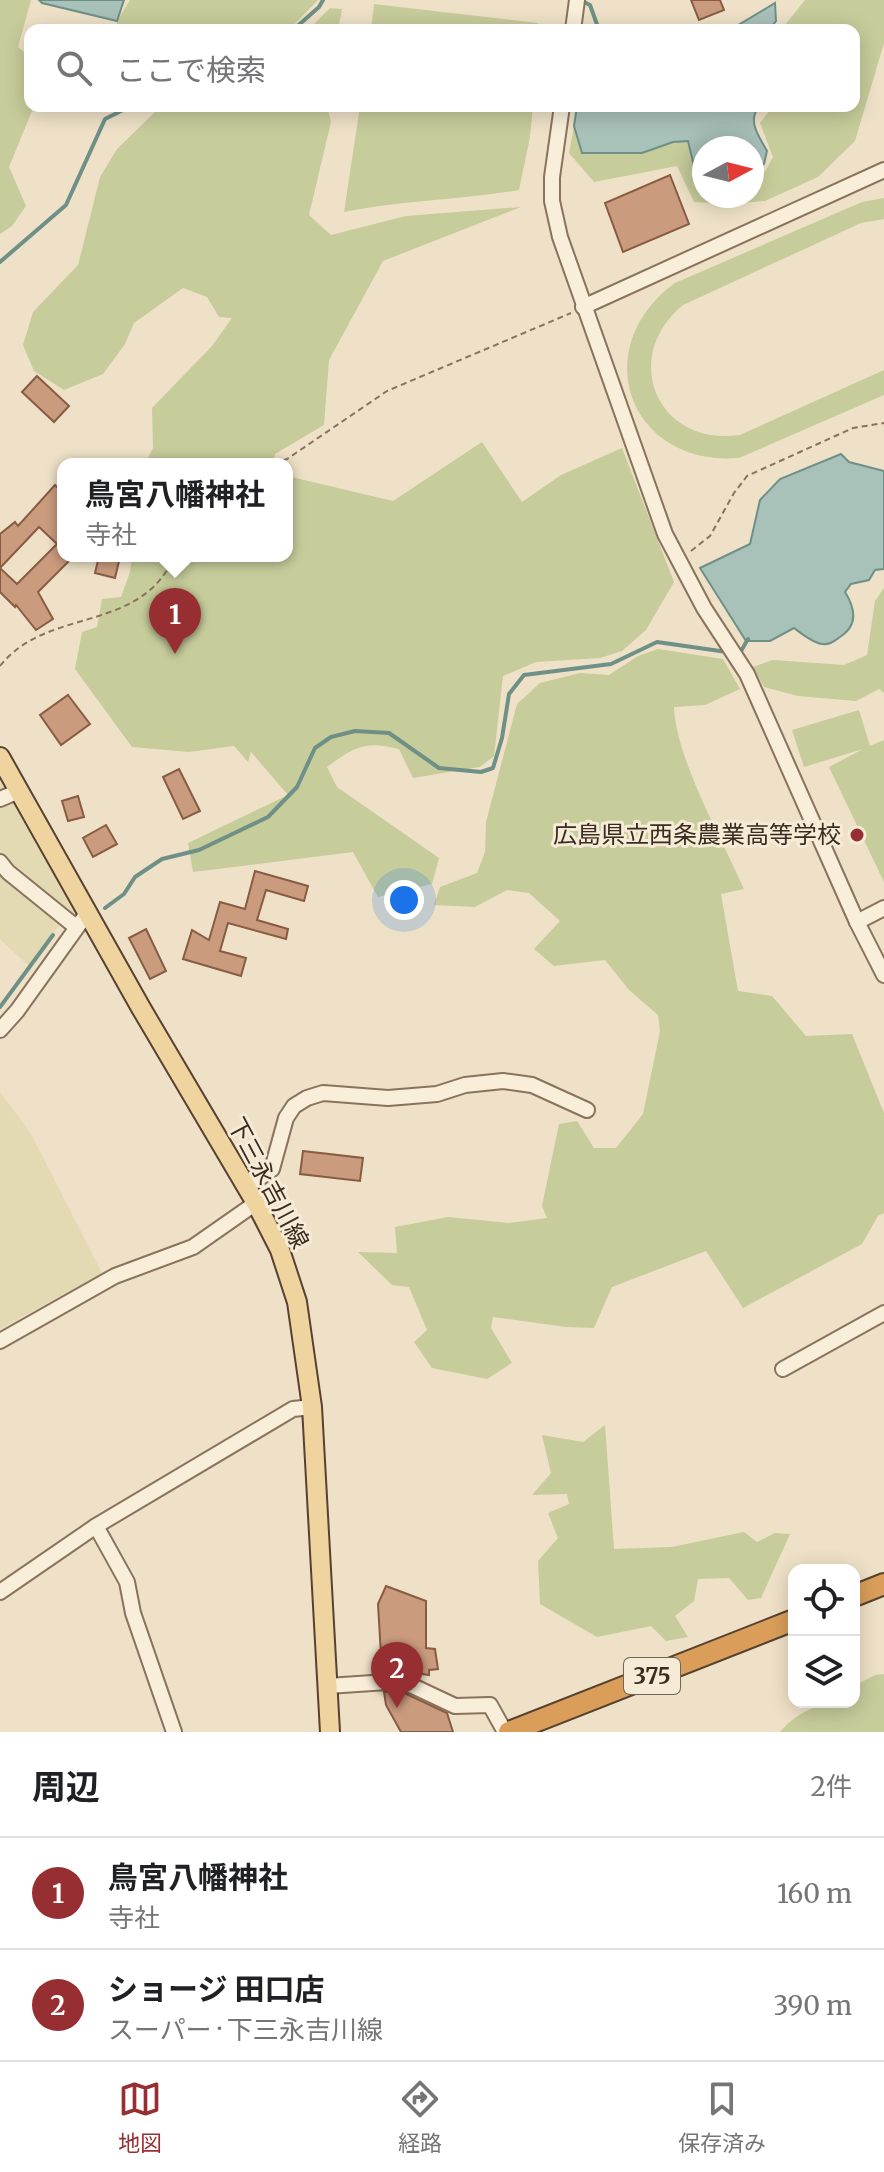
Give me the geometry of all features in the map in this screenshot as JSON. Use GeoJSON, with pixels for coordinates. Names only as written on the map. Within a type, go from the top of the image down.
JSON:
{"type":"FeatureCollection","features":[{"type":"Feature","properties":{"kind":"highway"},"geometry":{"type":"LineString","coordinates":[[860,1594],[884,1584]]}},
{"type":"Feature","properties":{"kind":"highway","name":"375"},"geometry":{"type":"LineString","coordinates":[[507,1732],[788,1622]]}},
{"type":"Feature","properties":{"kind":"main road","name":"下三永吉川線"},"geometry":{"type":"LineString","coordinates":[[0,757],[82,920],[252,1195],[280,1250],[297,1302],[312,1407],[330,1732]]}},
{"type":"Feature","properties":{"kind":"street"},"geometry":{"type":"LineString","coordinates":[[574,24],[576,4]]}},
{"type":"Feature","properties":{"kind":"street"},"geometry":{"type":"LineString","coordinates":[[561,112],[552,177],[552,201],[560,237],[677,561],[739,662],[884,975]]}},
{"type":"Feature","properties":{"kind":"street"},"geometry":{"type":"LineString","coordinates":[[583,307],[884,170]]}},
{"type":"Feature","properties":{"kind":"street"},"geometry":{"type":"LineString","coordinates":[[0,799],[19,791]]}},
{"type":"Feature","properties":{"kind":"street"},"geometry":{"type":"LineString","coordinates":[[0,862],[82,920],[0,1030]]}},
{"type":"Feature","properties":{"kind":"street"},"geometry":{"type":"LineString","coordinates":[[857,922],[884,908]]}},
{"type":"Feature","properties":{"kind":"street"},"geometry":{"type":"LineString","coordinates":[[0,1341],[115,1276],[193,1247],[252,1195],[272,1169],[286,1118],[294,1106],[307,1098],[323,1093],[388,1098],[437,1094],[465,1085],[503,1081],[532,1085],[587,1110]]}},
{"type":"Feature","properties":{"kind":"street"},"geometry":{"type":"LineString","coordinates":[[783,1369],[884,1313]]}},
{"type":"Feature","properties":{"kind":"street"},"geometry":{"type":"LineString","coordinates":[[0,1592],[96,1526],[293,1409],[312,1407]]}},
{"type":"Feature","properties":{"kind":"street"},"geometry":{"type":"LineString","coordinates":[[96,1526],[127,1582],[133,1613],[174,1732]]}},
{"type":"Feature","properties":{"kind":"street"},"geometry":{"type":"LineString","coordinates":[[328,1686],[402,1681],[455,1706],[490,1705],[507,1732]]}},
{"type":"Feature","properties":{"kind":"path"},"geometry":{"type":"LineString","coordinates":[[288,458],[387,391],[583,307]]}},
{"type":"Feature","properties":{"kind":"path"},"geometry":{"type":"LineString","coordinates":[[677,561],[710,536],[747,476],[853,428],[884,423]]}},
{"type":"Feature","properties":{"kind":"path"},"geometry":{"type":"LineString","coordinates":[[0,666],[29,641],[52,630],[126,606],[150,590],[172,562]]}},
{"type":"Feature","properties":{"kind":"shaded area"},"geometry":{"type":"Polygon","coordinates":[[[0,768],[80,909],[57,928],[30,967],[0,939],[0,768]]]}},
{"type":"Feature","properties":{"kind":"shaded area"},"geometry":{"type":"Polygon","coordinates":[[[0,1092],[30,1132],[102,1273],[0,1329],[0,1092]]]}},
{"type":"Feature","properties":{"kind":"green space"},"geometry":{"type":"Polygon","coordinates":[[[0,0],[31,0],[18,47],[24,52],[24,112],[32,112],[9,167],[26,206],[12,226],[0,234],[0,0]]]}},
{"type":"Feature","properties":{"kind":"green space"},"geometry":{"type":"Polygon","coordinates":[[[130,0],[318,0],[295,24],[117,24],[130,0]]]}},
{"type":"Feature","properties":{"kind":"green space"},"geometry":{"type":"Polygon","coordinates":[[[805,0],[884,0],[884,43],[855,141],[818,177],[764,201],[764,172],[773,157],[760,123],[768,112],[860,112],[860,24],[786,24],[805,0]]]}},
{"type":"Feature","properties":{"kind":"green space"},"geometry":{"type":"Polygon","coordinates":[[[374,4],[538,23],[538,24],[372,24],[374,4]]]}},
{"type":"Feature","properties":{"kind":"green space"},"geometry":{"type":"Polygon","coordinates":[[[330,8],[342,9],[339,24],[314,24],[330,8]]]}},
{"type":"Feature","properties":{"kind":"green space"},"geometry":{"type":"Polygon","coordinates":[[[155,112],[328,112],[331,122],[309,215],[331,235],[406,216],[521,207],[383,261],[329,360],[324,425],[275,454],[274,458],[148,458],[153,448],[152,408],[212,346],[232,318],[219,317],[207,297],[183,288],[134,323],[125,344],[103,374],[64,390],[34,371],[23,345],[33,312],[78,265],[100,177],[117,149],[155,112]]]}},
{"type":"Feature","properties":{"kind":"green space"},"geometry":{"type":"Polygon","coordinates":[[[359,112],[532,112],[519,190],[344,212],[359,112]]]}},
{"type":"Feature","properties":{"kind":"green space"},"geometry":{"type":"Polygon","coordinates":[[[574,126],[582,153],[642,153],[673,142],[689,141],[692,198],[677,166],[594,182],[569,153],[574,126]]]}},
{"type":"Feature","properties":{"kind":"green space"},"geometry":{"type":"Polygon","coordinates":[[[884,198],[884,219],[861,223],[683,305],[664,326],[653,349],[651,373],[657,394],[669,413],[688,427],[711,435],[740,435],[884,370],[884,395],[739,458],[701,456],[670,444],[647,424],[632,398],[627,369],[632,339],[648,310],[675,283],[862,202],[884,198]]]}},
{"type":"Feature","properties":{"kind":"green space"},"geometry":{"type":"Polygon","coordinates":[[[482,442],[522,502],[561,475],[622,448],[674,582],[646,630],[622,651],[600,658],[536,662],[503,676],[494,756],[480,767],[413,778],[399,749],[368,745],[345,754],[327,767],[337,787],[439,858],[432,884],[378,897],[353,852],[193,872],[188,843],[288,795],[251,752],[248,762],[234,746],[189,752],[132,747],[75,669],[82,632],[97,627],[102,599],[121,597],[131,562],[293,562],[293,477],[393,501],[482,442]]]}},
{"type":"Feature","properties":{"kind":"green space"},"geometry":{"type":"Polygon","coordinates":[[[884,588],[884,693],[879,689],[856,701],[798,696],[764,687],[753,667],[772,660],[844,665],[867,655],[875,601],[884,588]]]}},
{"type":"Feature","properties":{"kind":"green space"},"geometry":{"type":"Polygon","coordinates":[[[658,649],[723,659],[740,689],[705,705],[674,707],[691,774],[744,889],[721,894],[738,991],[772,996],[806,1036],[852,1034],[884,1113],[884,1213],[878,1216],[862,1244],[743,1308],[706,1251],[612,1287],[594,1328],[493,1317],[491,1328],[512,1363],[487,1379],[432,1368],[414,1342],[427,1330],[409,1287],[392,1285],[358,1252],[397,1253],[395,1227],[448,1217],[509,1223],[547,1218],[542,1206],[559,1124],[577,1121],[594,1148],[616,1148],[643,1114],[660,1031],[658,1015],[629,990],[605,960],[554,966],[534,949],[560,921],[529,893],[507,890],[475,907],[434,905],[440,887],[477,873],[485,852],[486,822],[517,704],[540,683],[580,673],[609,675],[638,656],[658,649]]]}},
{"type":"Feature","properties":{"kind":"green space"},"geometry":{"type":"Polygon","coordinates":[[[859,710],[870,746],[884,740],[884,882],[829,767],[863,749],[804,767],[792,730],[859,710]]]}},
{"type":"Feature","properties":{"kind":"green space"},"geometry":{"type":"Polygon","coordinates":[[[605,1425],[614,1549],[672,1547],[744,1532],[757,1542],[775,1533],[790,1534],[761,1598],[748,1600],[729,1578],[698,1579],[694,1601],[675,1616],[688,1637],[666,1641],[651,1626],[597,1637],[540,1604],[538,1561],[558,1538],[548,1513],[569,1504],[567,1494],[532,1495],[551,1473],[542,1435],[583,1442],[605,1425]]]}},
{"type":"Feature","properties":{"kind":"green space"},"geometry":{"type":"Polygon","coordinates":[[[884,1674],[884,1732],[780,1732],[796,1717],[813,1708],[860,1708],[860,1683],[884,1674]]]}},
{"type":"Feature","properties":{"kind":"water"},"geometry":{"type":"Polygon","coordinates":[[[39,0],[124,0],[117,21],[39,0]]]}},
{"type":"Feature","properties":{"kind":"water"},"geometry":{"type":"Polygon","coordinates":[[[775,3],[774,24],[740,24],[775,3]]]}},
{"type":"Feature","properties":{"kind":"water"},"geometry":{"type":"Polygon","coordinates":[[[576,112],[756,112],[754,123],[759,136],[692,136],[692,158],[688,141],[673,142],[642,153],[582,153],[574,126],[576,112]]]}},
{"type":"Feature","properties":{"kind":"water"},"geometry":{"type":"Polygon","coordinates":[[[841,454],[849,462],[884,471],[884,569],[875,570],[869,580],[851,584],[845,592],[853,610],[853,622],[846,632],[832,642],[815,642],[794,628],[770,641],[746,641],[700,568],[750,544],[760,500],[780,479],[841,454]]]}},
{"type":"Feature","properties":{"kind":"building"},"geometry":{"type":"Polygon","coordinates":[[[691,0],[720,0],[724,10],[699,20],[691,0]]]}},
{"type":"Feature","properties":{"kind":"building"},"geometry":{"type":"Polygon","coordinates":[[[670,175],[689,224],[623,252],[605,203],[670,175]]]}},
{"type":"Feature","properties":{"kind":"building"},"geometry":{"type":"Polygon","coordinates":[[[37,376],[69,406],[54,422],[22,392],[37,376]]]}},
{"type":"Feature","properties":{"kind":"building"},"geometry":{"type":"Polygon","coordinates":[[[55,485],[57,544],[39,527],[0,568],[0,534],[15,522],[18,526],[55,485]]]}},
{"type":"Feature","properties":{"kind":"building"},"geometry":{"type":"Polygon","coordinates":[[[57,544],[57,562],[68,562],[38,592],[53,619],[36,630],[16,605],[0,592],[0,568],[17,584],[57,544]]]}},
{"type":"Feature","properties":{"kind":"building"},"geometry":{"type":"Polygon","coordinates":[[[98,562],[119,562],[115,578],[95,573],[98,562]]]}},
{"type":"Feature","properties":{"kind":"building"},"geometry":{"type":"Polygon","coordinates":[[[68,695],[90,724],[61,745],[40,715],[68,695]]]}},
{"type":"Feature","properties":{"kind":"building"},"geometry":{"type":"Polygon","coordinates":[[[179,769],[200,811],[183,819],[163,777],[179,769]]]}},
{"type":"Feature","properties":{"kind":"building"},"geometry":{"type":"Polygon","coordinates":[[[78,796],[84,817],[68,821],[62,801],[78,796]]]}},
{"type":"Feature","properties":{"kind":"building"},"geometry":{"type":"Polygon","coordinates":[[[106,825],[117,844],[93,857],[83,838],[106,825]]]}},
{"type":"Feature","properties":{"kind":"building"},"geometry":{"type":"Polygon","coordinates":[[[255,871],[308,886],[304,901],[266,890],[257,920],[288,929],[286,939],[228,923],[220,951],[246,958],[241,976],[183,959],[192,930],[209,940],[220,902],[245,909],[255,871]]]}},
{"type":"Feature","properties":{"kind":"building"},"geometry":{"type":"Polygon","coordinates":[[[146,929],[166,971],[150,979],[129,938],[146,929]]]}},
{"type":"Feature","properties":{"kind":"building"},"geometry":{"type":"Polygon","coordinates":[[[303,1151],[363,1158],[360,1181],[300,1174],[303,1151]]]}},
{"type":"Feature","properties":{"kind":"building"},"geometry":{"type":"Polygon","coordinates":[[[386,1586],[426,1601],[426,1648],[435,1649],[438,1669],[429,1670],[429,1675],[382,1672],[378,1604],[386,1586]]]}},
{"type":"Feature","properties":{"kind":"building"},"geometry":{"type":"Polygon","coordinates":[[[400,1691],[447,1713],[453,1732],[401,1732],[386,1705],[384,1692],[400,1691]]]}},
{"type":"Feature","properties":{"kind":"waterway"},"geometry":{"type":"LineString","coordinates":[[300,24],[323,0]]}},
{"type":"Feature","properties":{"kind":"waterway"},"geometry":{"type":"LineString","coordinates":[[580,0],[590,5],[597,24]]}},
{"type":"Feature","properties":{"kind":"waterway"},"geometry":{"type":"LineString","coordinates":[[0,262],[66,205],[105,119],[119,112]]}},
{"type":"Feature","properties":{"kind":"waterway"},"geometry":{"type":"LineString","coordinates":[[736,652],[741,651],[748,639]]}},
{"type":"Feature","properties":{"kind":"waterway"},"geometry":{"type":"LineString","coordinates":[[105,908],[124,894],[135,877],[162,859],[199,850],[268,817],[297,787],[315,748],[331,737],[355,731],[389,733],[439,768],[481,772],[493,768],[502,738],[509,694],[524,675],[611,664],[657,642],[727,652]]}},
{"type":"Feature","properties":{"kind":"waterway"},"geometry":{"type":"LineString","coordinates":[[0,1007],[53,935]]}},
{"type":"Feature","properties":{"kind":"place","name":"鳥宮八幡神社"},"geometry":{"type":"Point","coordinates":[175,654]}},
{"type":"Feature","properties":{"kind":"place","name":"広島県立西条農業高等学校"},"geometry":{"type":"Point","coordinates":[857,835]}},
{"type":"Feature","properties":{"kind":"place","name":"ショージ 田口店"},"geometry":{"type":"Point","coordinates":[397,1708]}}]}
